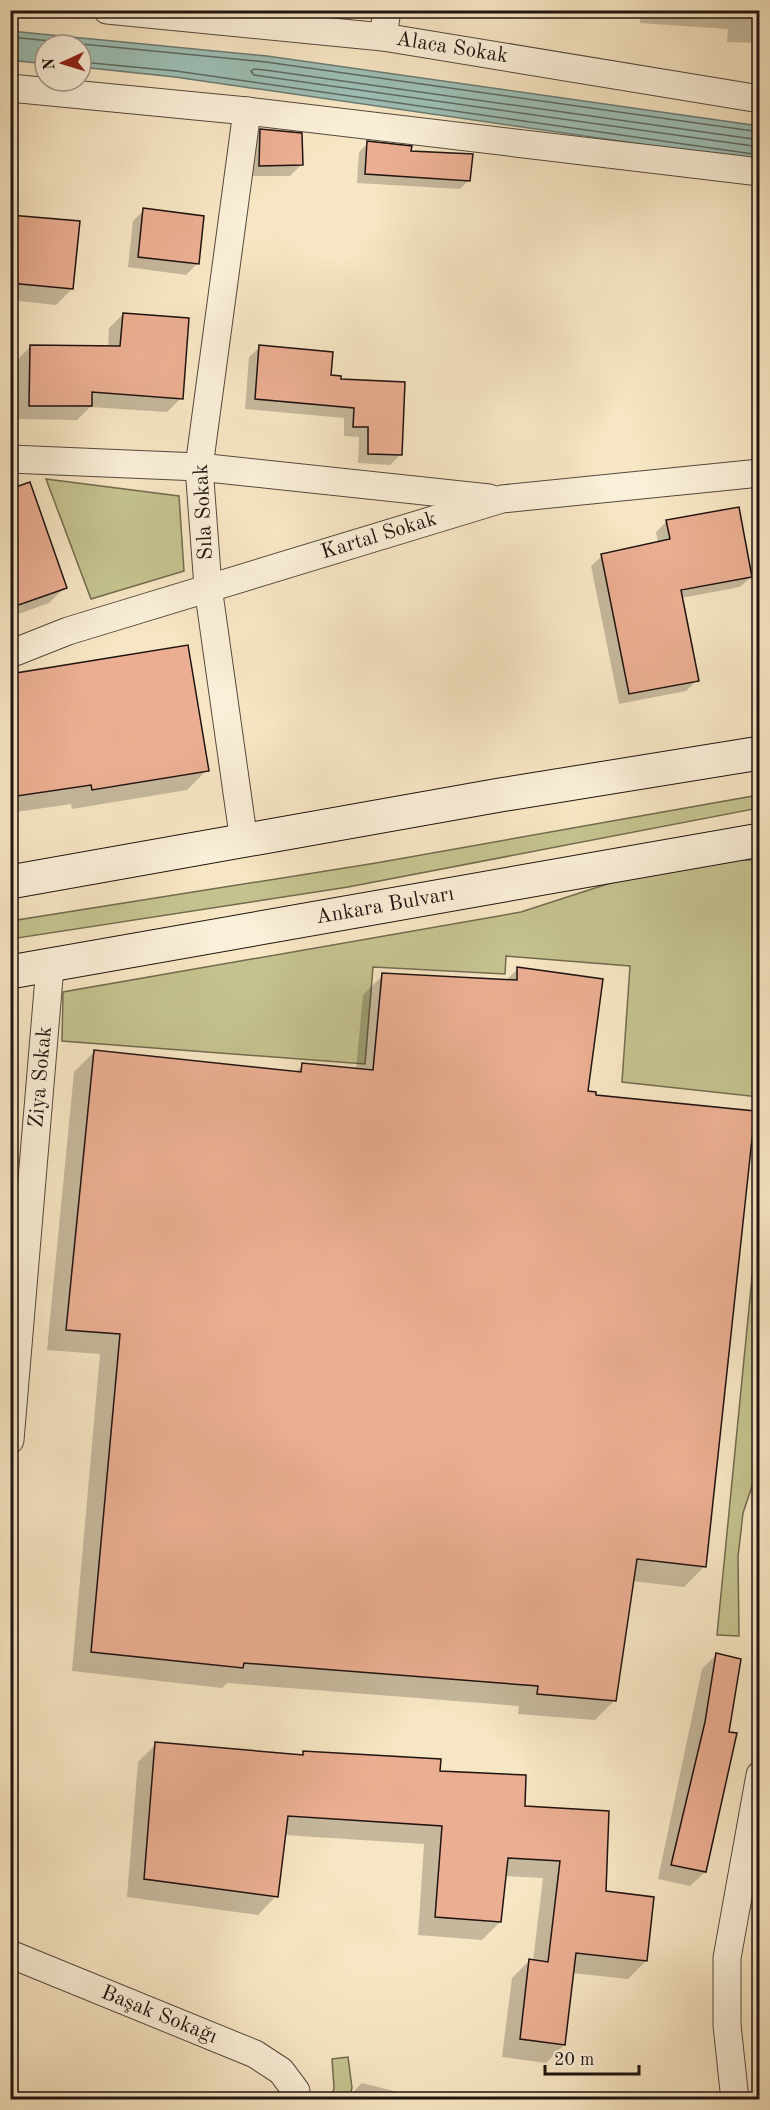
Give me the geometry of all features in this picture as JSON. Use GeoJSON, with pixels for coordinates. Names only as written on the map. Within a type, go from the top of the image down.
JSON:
{"type":"FeatureCollection","features":[{"type":"Feature","properties":{"kind":"main road"},"geometry":{"type":"LineString","coordinates":[[10,882],[500,795],[759,753]]}},
{"type":"Feature","properties":{"kind":"main road","name":"Ankara Bulvarı"},"geometry":{"type":"LineString","coordinates":[[10,972],[759,840]]}},
{"type":"Feature","properties":{"kind":"street","name":"Alaca Sokak"},"geometry":{"type":"LineString","coordinates":[[107,10],[385,24],[759,99]]}},
{"type":"Feature","properties":{"kind":"street"},"geometry":{"type":"LineString","coordinates":[[10,88],[247,111],[759,172]]}},
{"type":"Feature","properties":{"kind":"street","name":"Sıla Sokak"},"geometry":{"type":"LineString","coordinates":[[244,842],[208,587],[199,467],[247,111]]}},
{"type":"Feature","properties":{"kind":"street"},"geometry":{"type":"LineString","coordinates":[[10,459],[199,467],[502,499]]}},
{"type":"Feature","properties":{"kind":"street","name":"Kartal Sokak"},"geometry":{"type":"LineString","coordinates":[[10,654],[68,631],[502,499],[759,473]]}},
{"type":"Feature","properties":{"kind":"street","name":"Ziya Sokak"},"geometry":{"type":"LineString","coordinates":[[10,1440],[50,966]]}},
{"type":"Feature","properties":{"kind":"street"},"geometry":{"type":"LineString","coordinates":[[735,2100],[727,2025],[727,1958],[759,1774]]}},
{"type":"Feature","properties":{"kind":"street","name":"Başak Sokağı"},"geometry":{"type":"LineString","coordinates":[[10,1954],[255,2054],[281,2071],[295,2095]]}},
{"type":"Feature","properties":{"kind":"shaded area"},"geometry":{"type":"Polygon","coordinates":[[[46,479],[179,496],[184,571],[91,599],[46,479]]]}},
{"type":"Feature","properties":{"kind":"shaded area"},"geometry":{"type":"Polygon","coordinates":[[[759,795],[759,808],[348,887],[11,939],[11,921],[376,863],[759,795]]]}},
{"type":"Feature","properties":{"kind":"shaded area"},"geometry":{"type":"Polygon","coordinates":[[[742,860],[759,860],[759,1097],[622,1082],[630,966],[506,956],[505,974],[373,967],[365,1064],[62,1041],[63,992],[521,912],[629,877],[742,860]]]}},
{"type":"Feature","properties":{"kind":"shaded area"},"geometry":{"type":"Polygon","coordinates":[[[759,1206],[760,1463],[743,1513],[738,1557],[739,1636],[717,1635],[759,1206]]]}},
{"type":"Feature","properties":{"kind":"shaded area"},"geometry":{"type":"Polygon","coordinates":[[[348,2057],[352,2088],[349,2099],[331,2099],[334,2088],[332,2059],[348,2057]]]}},
{"type":"Feature","properties":{"kind":"water"},"geometry":{"type":"Polygon","coordinates":[[[10,31],[33,33],[33,63],[11,60],[10,31]]]}},
{"type":"Feature","properties":{"kind":"water"},"geometry":{"type":"Polygon","coordinates":[[[93,39],[267,56],[759,126],[759,161],[175,77],[93,68],[93,39]]]}},
{"type":"Feature","properties":{"kind":"building"},"geometry":{"type":"Polygon","coordinates":[[[260,129],[302,133],[303,165],[259,166],[260,129]]]}},
{"type":"Feature","properties":{"kind":"building"},"geometry":{"type":"Polygon","coordinates":[[[367,141],[412,146],[411,151],[473,154],[470,181],[365,174],[367,141]]]}},
{"type":"Feature","properties":{"kind":"building"},"geometry":{"type":"Polygon","coordinates":[[[143,208],[204,216],[199,264],[138,257],[143,208]]]}},
{"type":"Feature","properties":{"kind":"building"},"geometry":{"type":"Polygon","coordinates":[[[10,215],[80,221],[73,289],[10,283],[10,215]]]}},
{"type":"Feature","properties":{"kind":"building"},"geometry":{"type":"Polygon","coordinates":[[[123,313],[189,318],[183,399],[92,392],[92,406],[29,406],[30,345],[120,346],[123,313]]]}},
{"type":"Feature","properties":{"kind":"building"},"geometry":{"type":"Polygon","coordinates":[[[259,345],[333,352],[331,375],[341,376],[341,379],[405,382],[402,455],[368,454],[368,427],[353,427],[354,408],[255,399],[259,345]]]}},
{"type":"Feature","properties":{"kind":"building"},"geometry":{"type":"Polygon","coordinates":[[[30,482],[67,588],[10,608],[10,489],[30,482]]]}},
{"type":"Feature","properties":{"kind":"building"},"geometry":{"type":"Polygon","coordinates":[[[739,507],[752,577],[681,590],[699,681],[629,694],[601,554],[670,539],[666,520],[739,507]]]}},
{"type":"Feature","properties":{"kind":"building"},"geometry":{"type":"Polygon","coordinates":[[[188,645],[209,771],[92,790],[91,785],[17,796],[10,751],[10,674],[188,645]]]}},
{"type":"Feature","properties":{"kind":"building"},"geometry":{"type":"Polygon","coordinates":[[[517,967],[603,979],[588,1091],[596,1092],[596,1095],[755,1111],[706,1567],[637,1559],[616,1701],[537,1694],[538,1686],[244,1663],[243,1668],[91,1652],[120,1334],[66,1330],[94,1050],[301,1072],[302,1063],[373,1070],[382,973],[517,980],[517,967]]]}},
{"type":"Feature","properties":{"kind":"building"},"geometry":{"type":"Polygon","coordinates":[[[716,1653],[741,1659],[729,1732],[737,1733],[706,1872],[671,1865],[705,1722],[716,1653]]]}},
{"type":"Feature","properties":{"kind":"building"},"geometry":{"type":"Polygon","coordinates":[[[155,1742],[303,1755],[303,1751],[441,1759],[440,1771],[526,1775],[525,1806],[609,1811],[606,1891],[654,1897],[647,1961],[576,1953],[565,2045],[520,2039],[529,1959],[548,1962],[560,1861],[508,1858],[501,1922],[435,1917],[442,1826],[288,1816],[278,1897],[144,1879],[155,1742]]]}}]}
